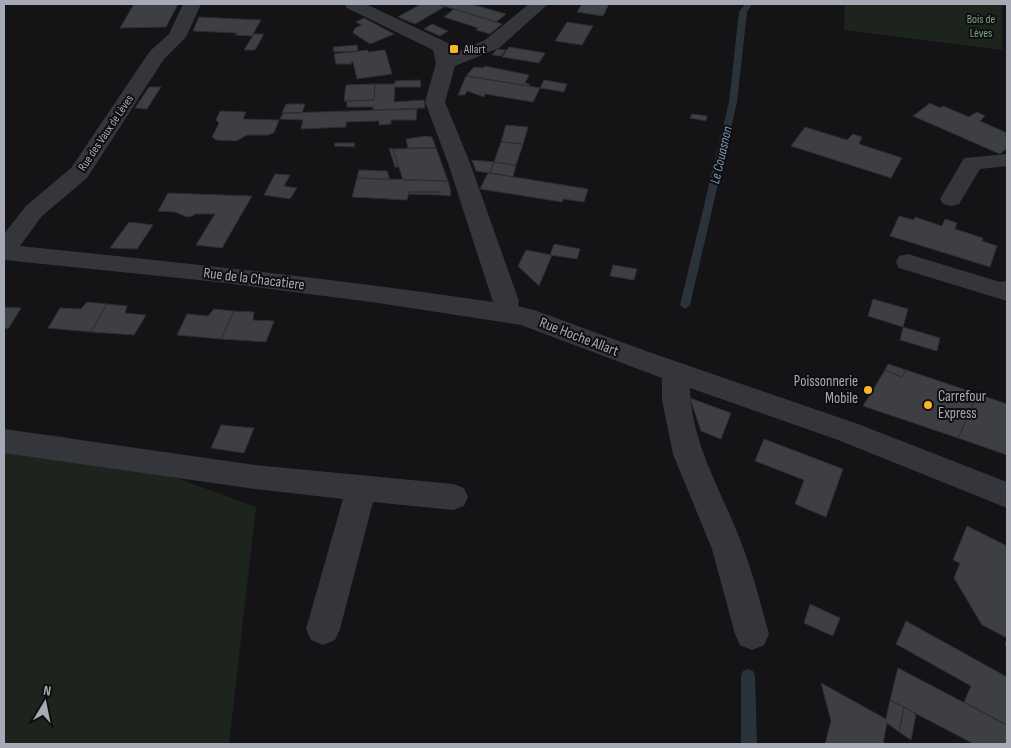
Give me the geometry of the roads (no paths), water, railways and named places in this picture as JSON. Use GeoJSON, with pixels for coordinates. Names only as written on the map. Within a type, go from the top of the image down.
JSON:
{"type":"FeatureCollection","features":[{"type":"Feature","properties":{"kind":"street","name":"Rue des Vaux de Lèves"},"geometry":{"type":"LineString","coordinates":[[4,251],[34,211],[79,173],[157,55],[177,37],[192,4]]}},
{"type":"Feature","properties":{"kind":"street"},"geometry":{"type":"LineString","coordinates":[[354,4],[441,47],[446,64],[435,102],[459,163],[506,301],[503,313]]}},
{"type":"Feature","properties":{"kind":"street"},"geometry":{"type":"LineString","coordinates":[[446,64],[492,44],[538,4]]}},
{"type":"Feature","properties":{"kind":"street"},"geometry":{"type":"LineString","coordinates":[[951,199],[972,163],[1007,160]]}},
{"type":"Feature","properties":{"kind":"street","name":"Rue de la Chacatiere"},"geometry":{"type":"LineString","coordinates":[[4,251],[378,294],[503,313]]}},
{"type":"Feature","properties":{"kind":"street"},"geometry":{"type":"LineString","coordinates":[[908,262],[1006,293],[1007,289]]}},
{"type":"Feature","properties":{"kind":"street","name":"Rue Hoche Allart"},"geometry":{"type":"LineString","coordinates":[[503,313],[525,316],[676,372],[848,432],[1007,495]]}},
{"type":"Feature","properties":{"kind":"street"},"geometry":{"type":"LineString","coordinates":[[676,372],[676,400],[688,454],[728,548],[752,634]]}},
{"type":"Feature","properties":{"kind":"street"},"geometry":{"type":"LineString","coordinates":[[4,441],[255,477],[453,497]]}},
{"type":"Feature","properties":{"kind":"street"},"geometry":{"type":"LineString","coordinates":[[323,629],[362,487]]}},
{"type":"Feature","properties":{"kind":"waterway","name":"Le Couasnon"},"geometry":{"type":"LineString","coordinates":[[685,305],[733,102],[743,12],[748,4]]}},
{"type":"Feature","properties":{"kind":"waterway","name":"Le Couasnon"},"geometry":{"type":"LineString","coordinates":[[748,676],[749,744]]}},
{"type":"Feature","properties":{"kind":"place","name":"Allart"},"geometry":{"type":"Point","coordinates":[454,49]}},
{"type":"Feature","properties":{"kind":"place","name":"Poissonnerie Mobile"},"geometry":{"type":"Point","coordinates":[868,390]}},
{"type":"Feature","properties":{"kind":"place","name":"Carrefour Express"},"geometry":{"type":"Point","coordinates":[928,405]}},
{"type":"Feature","properties":{"kind":"park label","name":"Bois de Lèves"},"geometry":{"type":"Point","coordinates":[981,26]}}]}
